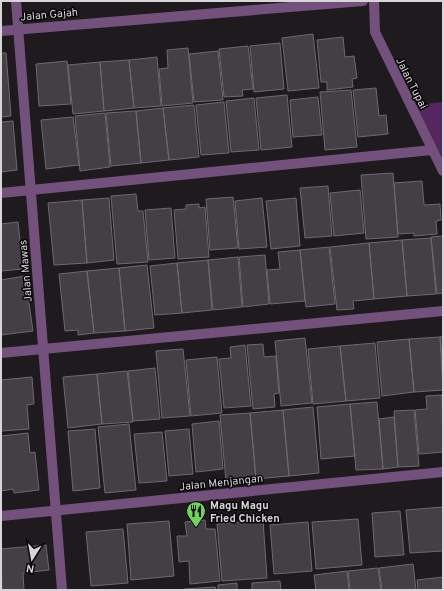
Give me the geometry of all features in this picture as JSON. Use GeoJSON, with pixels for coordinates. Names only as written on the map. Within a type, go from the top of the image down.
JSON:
{"type":"FeatureCollection","features":[{"type":"Feature","properties":{"kind":"street","name":"Jalan Mawas"},"geometry":{"type":"LineString","coordinates":[[16,1],[62,590]]}},
{"type":"Feature","properties":{"kind":"street","name":"Jalan Gajah"},"geometry":{"type":"LineString","coordinates":[[1,31],[363,1]]}},
{"type":"Feature","properties":{"kind":"street","name":"Jalan Tupai"},"geometry":{"type":"LineString","coordinates":[[374,1],[374,32],[443,171]]}},
{"type":"Feature","properties":{"kind":"street"},"geometry":{"type":"LineString","coordinates":[[1,193],[432,150]]}},
{"type":"Feature","properties":{"kind":"street"},"geometry":{"type":"LineString","coordinates":[[1,353],[443,311]]}},
{"type":"Feature","properties":{"kind":"street","name":"Jalan Menjangan"},"geometry":{"type":"LineString","coordinates":[[1,516],[443,472]]}},
{"type":"Feature","properties":{"kind":"shaded area"},"geometry":{"type":"Polygon","coordinates":[[[443,102],[443,159],[416,105],[443,102]]]}},
{"type":"Feature","properties":{"kind":"building"},"geometry":{"type":"Polygon","coordinates":[[[313,34],[319,88],[288,91],[282,38],[313,34]]]}},
{"type":"Feature","properties":{"kind":"building"},"geometry":{"type":"Polygon","coordinates":[[[343,37],[345,57],[354,56],[357,78],[352,79],[353,87],[327,90],[327,82],[321,82],[317,40],[343,37]]]}},
{"type":"Feature","properties":{"kind":"building"},"geometry":{"type":"Polygon","coordinates":[[[280,43],[284,89],[254,92],[250,46],[280,43]]]}},
{"type":"Feature","properties":{"kind":"building"},"geometry":{"type":"Polygon","coordinates":[[[248,46],[253,89],[242,90],[243,96],[224,97],[219,49],[248,46]]]}},
{"type":"Feature","properties":{"kind":"building"},"geometry":{"type":"Polygon","coordinates":[[[188,48],[193,103],[162,106],[159,69],[168,68],[167,50],[188,48]]]}},
{"type":"Feature","properties":{"kind":"building"},"geometry":{"type":"Polygon","coordinates":[[[218,51],[223,100],[194,102],[189,54],[218,51]]]}},
{"type":"Feature","properties":{"kind":"building"},"geometry":{"type":"Polygon","coordinates":[[[1,53],[6,53],[11,116],[1,117],[1,53]]]}},
{"type":"Feature","properties":{"kind":"building"},"geometry":{"type":"Polygon","coordinates":[[[157,57],[161,106],[134,108],[129,60],[157,57]]]}},
{"type":"Feature","properties":{"kind":"building"},"geometry":{"type":"Polygon","coordinates":[[[129,60],[134,108],[104,111],[100,62],[129,60]]]}},
{"type":"Feature","properties":{"kind":"building"},"geometry":{"type":"Polygon","coordinates":[[[67,61],[71,104],[39,106],[36,64],[67,61]]]}},
{"type":"Feature","properties":{"kind":"building"},"geometry":{"type":"Polygon","coordinates":[[[100,62],[104,111],[73,114],[68,65],[100,62]]]}},
{"type":"Feature","properties":{"kind":"building"},"geometry":{"type":"Polygon","coordinates":[[[376,88],[379,116],[386,115],[388,134],[358,137],[353,90],[376,88]]]}},
{"type":"Feature","properties":{"kind":"building"},"geometry":{"type":"Polygon","coordinates":[[[351,90],[357,147],[325,150],[320,92],[351,90]]]}},
{"type":"Feature","properties":{"kind":"building"},"geometry":{"type":"Polygon","coordinates":[[[287,95],[292,147],[261,150],[256,98],[287,95]]]}},
{"type":"Feature","properties":{"kind":"building"},"geometry":{"type":"Polygon","coordinates":[[[318,97],[322,135],[293,137],[290,100],[318,97]]]}},
{"type":"Feature","properties":{"kind":"building"},"geometry":{"type":"Polygon","coordinates":[[[254,98],[259,150],[231,152],[226,101],[254,98]]]}},
{"type":"Feature","properties":{"kind":"building"},"geometry":{"type":"Polygon","coordinates":[[[224,102],[229,153],[201,155],[196,105],[224,102]]]}},
{"type":"Feature","properties":{"kind":"building"},"geometry":{"type":"Polygon","coordinates":[[[194,105],[199,157],[169,160],[163,108],[194,105]]]}},
{"type":"Feature","properties":{"kind":"building"},"geometry":{"type":"Polygon","coordinates":[[[163,108],[169,160],[141,163],[136,111],[163,108]]]}},
{"type":"Feature","properties":{"kind":"building"},"geometry":{"type":"Polygon","coordinates":[[[136,111],[141,163],[111,166],[106,113],[136,111]]]}},
{"type":"Feature","properties":{"kind":"building"},"geometry":{"type":"Polygon","coordinates":[[[105,113],[110,167],[80,171],[75,116],[105,113]]]}},
{"type":"Feature","properties":{"kind":"building"},"geometry":{"type":"Polygon","coordinates":[[[73,117],[79,165],[46,169],[41,120],[73,117]]]}},
{"type":"Feature","properties":{"kind":"building"},"geometry":{"type":"Polygon","coordinates":[[[13,121],[17,170],[1,172],[1,122],[13,121]]]}},
{"type":"Feature","properties":{"kind":"building"},"geometry":{"type":"Polygon","coordinates":[[[393,173],[398,237],[366,239],[361,175],[393,173]]]}},
{"type":"Feature","properties":{"kind":"building"},"geometry":{"type":"Polygon","coordinates":[[[422,181],[424,205],[440,204],[441,220],[436,221],[437,234],[414,236],[414,233],[398,234],[394,183],[422,181]]]}},
{"type":"Feature","properties":{"kind":"building"},"geometry":{"type":"Polygon","coordinates":[[[328,186],[332,236],[305,238],[300,188],[328,186]]]}},
{"type":"Feature","properties":{"kind":"building"},"geometry":{"type":"Polygon","coordinates":[[[360,190],[364,233],[334,236],[330,193],[360,190]]]}},
{"type":"Feature","properties":{"kind":"building"},"geometry":{"type":"Polygon","coordinates":[[[136,194],[138,211],[143,211],[148,262],[117,264],[111,196],[136,194]]]}},
{"type":"Feature","properties":{"kind":"building"},"geometry":{"type":"Polygon","coordinates":[[[233,197],[238,248],[210,250],[206,199],[233,197]]]}},
{"type":"Feature","properties":{"kind":"building"},"geometry":{"type":"Polygon","coordinates":[[[109,198],[114,260],[87,263],[82,200],[109,198]]]}},
{"type":"Feature","properties":{"kind":"building"},"geometry":{"type":"Polygon","coordinates":[[[262,198],[267,247],[239,249],[235,201],[262,198]]]}},
{"type":"Feature","properties":{"kind":"building"},"geometry":{"type":"Polygon","coordinates":[[[296,198],[300,246],[271,249],[266,201],[296,198]]]}},
{"type":"Feature","properties":{"kind":"building"},"geometry":{"type":"Polygon","coordinates":[[[82,200],[87,263],[54,265],[48,203],[82,200]]]}},
{"type":"Feature","properties":{"kind":"building"},"geometry":{"type":"Polygon","coordinates":[[[199,204],[199,208],[205,207],[209,257],[178,259],[174,210],[186,209],[186,205],[199,204]]]}},
{"type":"Feature","properties":{"kind":"building"},"geometry":{"type":"Polygon","coordinates":[[[171,208],[175,258],[149,260],[145,210],[171,208]]]}},
{"type":"Feature","properties":{"kind":"building"},"geometry":{"type":"Polygon","coordinates":[[[18,222],[23,269],[1,271],[1,224],[18,222]]]}},
{"type":"Feature","properties":{"kind":"building"},"geometry":{"type":"Polygon","coordinates":[[[443,236],[443,293],[437,294],[431,237],[443,236]]]}},
{"type":"Feature","properties":{"kind":"building"},"geometry":{"type":"Polygon","coordinates":[[[431,238],[436,294],[407,296],[402,240],[431,238]]]}},
{"type":"Feature","properties":{"kind":"building"},"geometry":{"type":"Polygon","coordinates":[[[402,240],[407,296],[374,299],[369,243],[402,240]]]}},
{"type":"Feature","properties":{"kind":"building"},"geometry":{"type":"Polygon","coordinates":[[[369,243],[374,299],[353,301],[354,309],[337,310],[330,247],[369,243]]]}},
{"type":"Feature","properties":{"kind":"building"},"geometry":{"type":"Polygon","coordinates":[[[329,247],[335,304],[306,307],[300,250],[329,247]]]}},
{"type":"Feature","properties":{"kind":"building"},"geometry":{"type":"Polygon","coordinates":[[[300,250],[305,301],[270,304],[267,270],[280,269],[278,252],[300,250]]]}},
{"type":"Feature","properties":{"kind":"building"},"geometry":{"type":"Polygon","coordinates":[[[265,255],[269,304],[243,307],[239,257],[265,255]]]}},
{"type":"Feature","properties":{"kind":"building"},"geometry":{"type":"Polygon","coordinates":[[[238,257],[242,307],[213,310],[208,260],[238,257]]]}},
{"type":"Feature","properties":{"kind":"building"},"geometry":{"type":"Polygon","coordinates":[[[208,260],[212,310],[182,313],[177,263],[208,260]]]}},
{"type":"Feature","properties":{"kind":"building"},"geometry":{"type":"Polygon","coordinates":[[[177,263],[182,313],[155,315],[150,266],[177,263]]]}},
{"type":"Feature","properties":{"kind":"building"},"geometry":{"type":"Polygon","coordinates":[[[147,265],[154,328],[125,331],[119,268],[147,265]]]}},
{"type":"Feature","properties":{"kind":"building"},"geometry":{"type":"Polygon","coordinates":[[[119,268],[125,331],[94,333],[87,271],[119,268]]]}},
{"type":"Feature","properties":{"kind":"building"},"geometry":{"type":"Polygon","coordinates":[[[87,271],[94,333],[78,335],[78,330],[65,331],[59,274],[87,271]]]}},
{"type":"Feature","properties":{"kind":"building"},"geometry":{"type":"Polygon","coordinates":[[[25,276],[33,331],[1,335],[1,280],[25,276]]]}},
{"type":"Feature","properties":{"kind":"building"},"geometry":{"type":"Polygon","coordinates":[[[443,336],[443,367],[440,337],[443,336]]]}},
{"type":"Feature","properties":{"kind":"building"},"geometry":{"type":"Polygon","coordinates":[[[440,337],[443,390],[414,392],[409,339],[440,337]]]}},
{"type":"Feature","properties":{"kind":"building"},"geometry":{"type":"Polygon","coordinates":[[[305,338],[312,403],[281,406],[275,341],[305,338]]]}},
{"type":"Feature","properties":{"kind":"building"},"geometry":{"type":"Polygon","coordinates":[[[409,339],[414,392],[382,396],[377,342],[409,339]]]}},
{"type":"Feature","properties":{"kind":"building"},"geometry":{"type":"Polygon","coordinates":[[[375,343],[380,398],[346,401],[340,346],[375,343]]]}},
{"type":"Feature","properties":{"kind":"building"},"geometry":{"type":"Polygon","coordinates":[[[263,344],[264,357],[276,356],[279,393],[274,394],[275,407],[253,409],[247,345],[263,344]]]}},
{"type":"Feature","properties":{"kind":"building"},"geometry":{"type":"Polygon","coordinates":[[[245,345],[251,406],[224,408],[219,359],[231,358],[230,347],[245,345]]]}},
{"type":"Feature","properties":{"kind":"building"},"geometry":{"type":"Polygon","coordinates":[[[340,346],[346,401],[313,404],[308,349],[340,346]]]}},
{"type":"Feature","properties":{"kind":"building"},"geometry":{"type":"Polygon","coordinates":[[[183,349],[190,416],[162,418],[156,351],[183,349]]]}},
{"type":"Feature","properties":{"kind":"building"},"geometry":{"type":"Polygon","coordinates":[[[217,357],[222,413],[191,416],[186,360],[217,357]]]}},
{"type":"Feature","properties":{"kind":"building"},"geometry":{"type":"Polygon","coordinates":[[[155,368],[160,419],[133,421],[128,371],[155,368]]]}},
{"type":"Feature","properties":{"kind":"building"},"geometry":{"type":"Polygon","coordinates":[[[127,371],[133,422],[102,424],[97,374],[127,371]]]}},
{"type":"Feature","properties":{"kind":"building"},"geometry":{"type":"Polygon","coordinates":[[[97,374],[102,424],[68,428],[63,377],[97,374]]]}},
{"type":"Feature","properties":{"kind":"building"},"geometry":{"type":"Polygon","coordinates":[[[32,377],[34,404],[27,405],[29,429],[1,431],[1,380],[32,377]]]}},
{"type":"Feature","properties":{"kind":"building"},"geometry":{"type":"Polygon","coordinates":[[[442,395],[443,452],[419,454],[415,410],[427,409],[426,396],[442,395]]]}},
{"type":"Feature","properties":{"kind":"building"},"geometry":{"type":"Polygon","coordinates":[[[377,402],[383,469],[356,470],[350,404],[377,402]]]}},
{"type":"Feature","properties":{"kind":"building"},"geometry":{"type":"Polygon","coordinates":[[[350,404],[355,456],[321,459],[317,407],[350,404]]]}},
{"type":"Feature","properties":{"kind":"building"},"geometry":{"type":"Polygon","coordinates":[[[313,407],[319,473],[289,476],[283,410],[313,407]]]}},
{"type":"Feature","properties":{"kind":"building"},"geometry":{"type":"Polygon","coordinates":[[[283,410],[289,476],[256,479],[250,413],[283,410]]]}},
{"type":"Feature","properties":{"kind":"building"},"geometry":{"type":"Polygon","coordinates":[[[414,410],[419,466],[398,467],[394,411],[414,410]]]}},
{"type":"Feature","properties":{"kind":"building"},"geometry":{"type":"Polygon","coordinates":[[[250,413],[256,479],[226,481],[220,415],[250,413]]]}},
{"type":"Feature","properties":{"kind":"building"},"geometry":{"type":"Polygon","coordinates":[[[394,417],[398,467],[383,469],[379,419],[394,417]]]}},
{"type":"Feature","properties":{"kind":"building"},"geometry":{"type":"Polygon","coordinates":[[[219,421],[223,469],[196,472],[192,424],[219,421]]]}},
{"type":"Feature","properties":{"kind":"building"},"geometry":{"type":"Polygon","coordinates":[[[129,424],[136,490],[105,493],[98,427],[129,424]]]}},
{"type":"Feature","properties":{"kind":"building"},"geometry":{"type":"Polygon","coordinates":[[[95,429],[100,488],[73,491],[68,431],[95,429]]]}},
{"type":"Feature","properties":{"kind":"building"},"geometry":{"type":"Polygon","coordinates":[[[189,429],[193,474],[169,476],[165,431],[189,429]]]}},
{"type":"Feature","properties":{"kind":"building"},"geometry":{"type":"Polygon","coordinates":[[[162,432],[167,481],[139,483],[134,434],[162,432]]]}},
{"type":"Feature","properties":{"kind":"building"},"geometry":{"type":"Polygon","coordinates":[[[28,433],[30,453],[35,452],[39,490],[14,493],[13,489],[1,491],[1,436],[28,433]]]}},
{"type":"Feature","properties":{"kind":"building"},"geometry":{"type":"Polygon","coordinates":[[[443,507],[443,551],[410,553],[406,510],[443,507]]]}},
{"type":"Feature","properties":{"kind":"building"},"geometry":{"type":"Polygon","coordinates":[[[400,511],[404,555],[375,557],[372,513],[400,511]]]}},
{"type":"Feature","properties":{"kind":"building"},"geometry":{"type":"Polygon","coordinates":[[[358,519],[362,565],[316,569],[312,522],[358,519]]]}},
{"type":"Feature","properties":{"kind":"building"},"geometry":{"type":"Polygon","coordinates":[[[205,520],[206,529],[215,529],[220,581],[190,584],[189,561],[179,562],[177,536],[187,536],[185,522],[205,520]]]}},
{"type":"Feature","properties":{"kind":"building"},"geometry":{"type":"Polygon","coordinates":[[[263,520],[267,578],[222,581],[217,524],[263,520]]]}},
{"type":"Feature","properties":{"kind":"building"},"geometry":{"type":"Polygon","coordinates":[[[169,521],[174,576],[131,580],[127,524],[169,521]]]}},
{"type":"Feature","properties":{"kind":"building"},"geometry":{"type":"Polygon","coordinates":[[[308,522],[312,571],[274,574],[270,525],[308,522]]]}},
{"type":"Feature","properties":{"kind":"building"},"geometry":{"type":"Polygon","coordinates":[[[123,529],[128,583],[91,586],[86,532],[123,529]]]}},
{"type":"Feature","properties":{"kind":"building"},"geometry":{"type":"Polygon","coordinates":[[[46,545],[49,570],[23,573],[24,590],[2,590],[1,549],[46,545]]]}},
{"type":"Feature","properties":{"kind":"building"},"geometry":{"type":"Polygon","coordinates":[[[413,564],[416,590],[382,590],[379,568],[413,564]]]}},
{"type":"Feature","properties":{"kind":"building"},"geometry":{"type":"Polygon","coordinates":[[[378,568],[381,590],[350,590],[348,571],[378,568]]]}},
{"type":"Feature","properties":{"kind":"building"},"geometry":{"type":"Polygon","coordinates":[[[347,571],[349,590],[316,590],[314,575],[347,571]]]}},
{"type":"Feature","properties":{"kind":"building"},"geometry":{"type":"Polygon","coordinates":[[[443,577],[443,590],[418,590],[417,580],[443,577]]]}},
{"type":"Feature","properties":{"kind":"building"},"geometry":{"type":"Polygon","coordinates":[[[280,581],[281,590],[252,590],[252,583],[280,581]]]}},
{"type":"Feature","properties":{"kind":"building"},"geometry":{"type":"Polygon","coordinates":[[[237,583],[237,590],[218,590],[218,585],[237,583]]]}},
{"type":"Feature","properties":{"kind":"building"},"geometry":{"type":"Polygon","coordinates":[[[215,587],[216,590],[184,589],[215,587]]]}},
{"type":"Feature","properties":{"kind":"place","name":"Magu Magu Fried Chicken"},"geometry":{"type":"Point","coordinates":[196,528]}}]}
